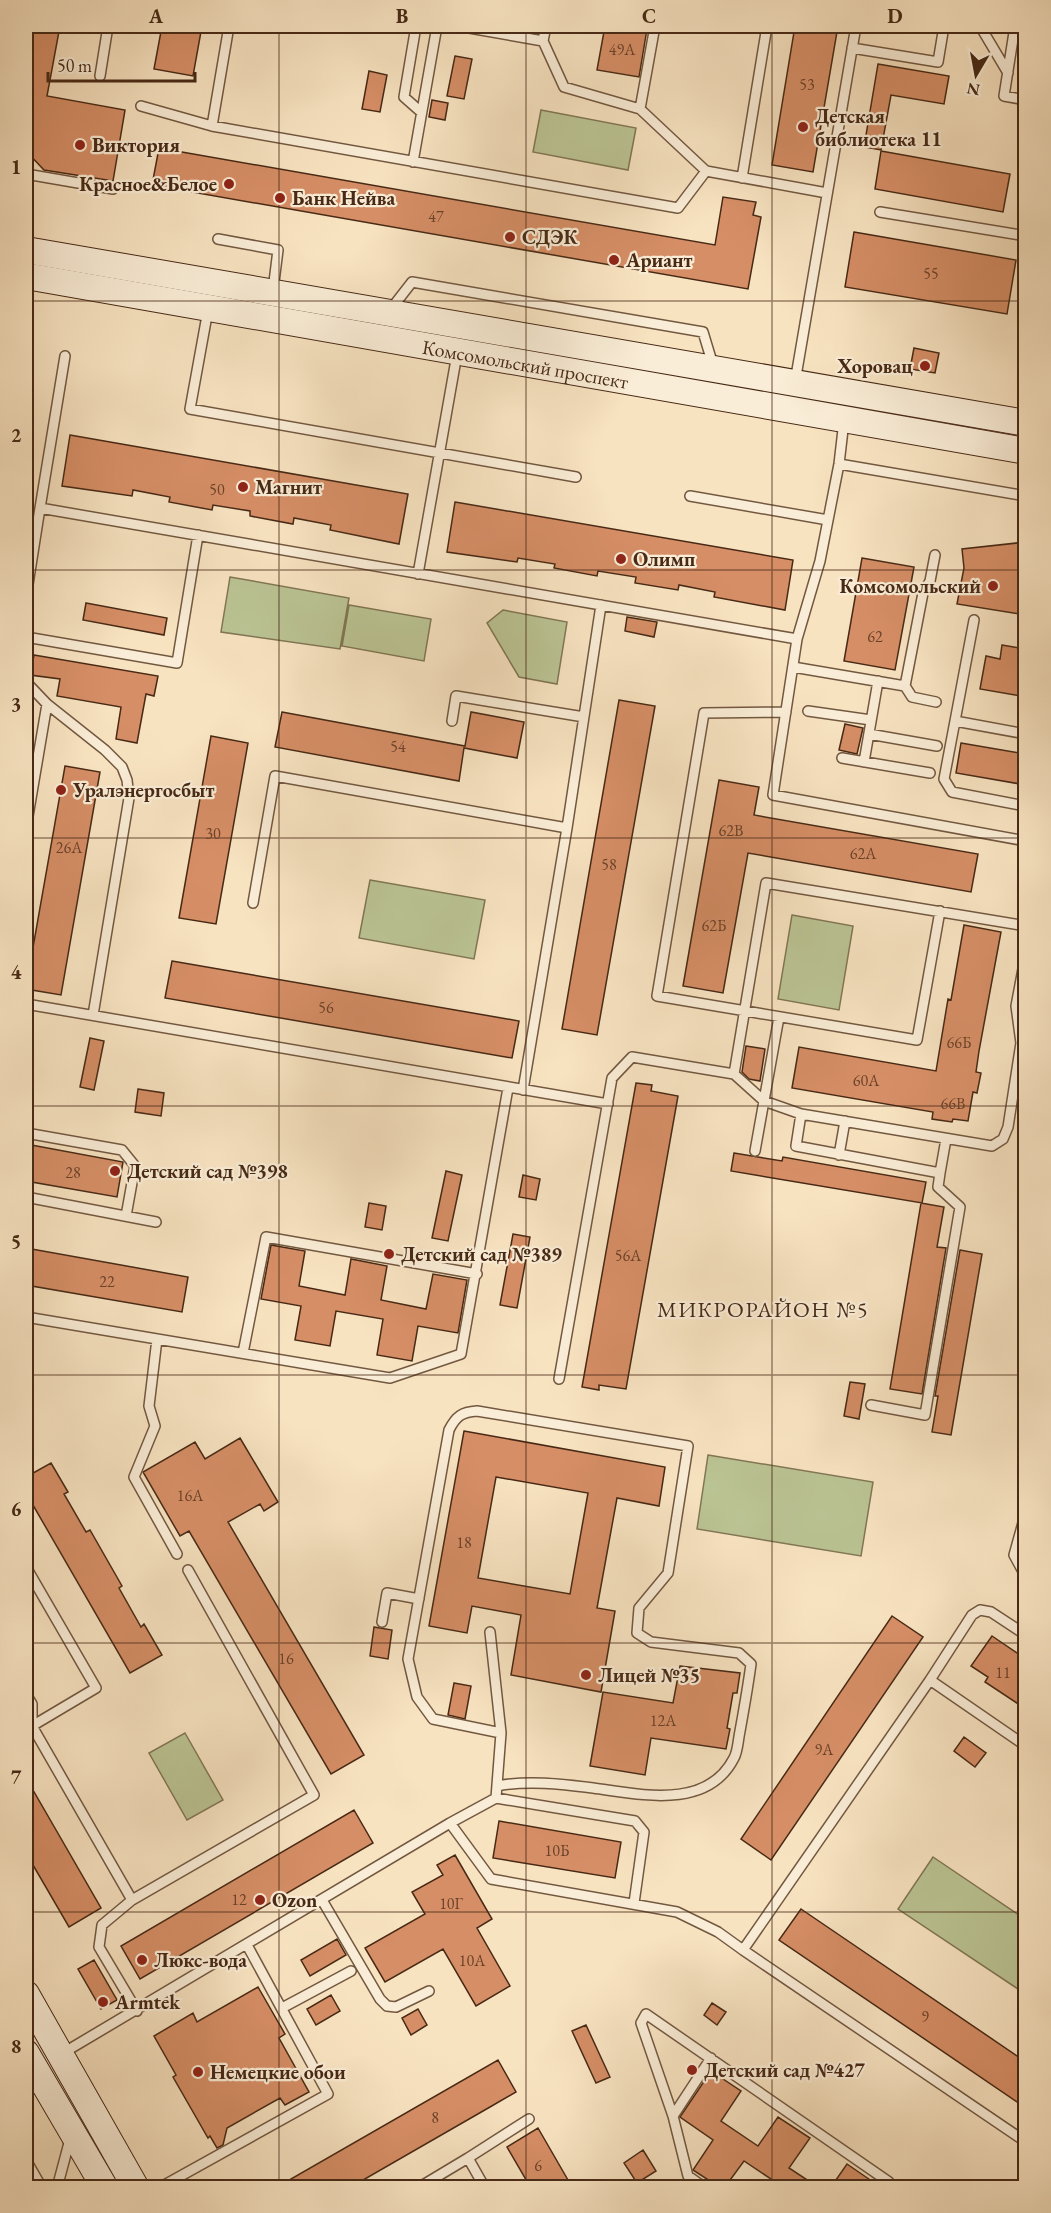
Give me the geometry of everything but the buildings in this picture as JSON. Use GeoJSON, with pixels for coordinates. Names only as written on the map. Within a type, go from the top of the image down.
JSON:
{"type":"FeatureCollection","features":[{"type":"Feature","properties":{"kind":"main road","name":"Комсомольский проспект"},"geometry":{"type":"LineString","coordinates":[[26,250],[1026,423]]}},
{"type":"Feature","properties":{"kind":"main road","name":"Комсомольский проспект"},"geometry":{"type":"LineString","coordinates":[[26,276],[458,354],[845,418],[1026,451]]}},
{"type":"Feature","properties":{"kind":"main road"},"geometry":{"type":"LineString","coordinates":[[845,418],[849,393]]}},
{"type":"Feature","properties":{"kind":"main road"},"geometry":{"type":"LineString","coordinates":[[957,439],[977,434],[1026,442]]}},
{"type":"Feature","properties":{"kind":"main road"},"geometry":{"type":"LineString","coordinates":[[26,1994],[136,2187]]}},
{"type":"Feature","properties":{"kind":"main road"},"geometry":{"type":"LineString","coordinates":[[26,2053],[105,2187]]}},
{"type":"Feature","properties":{"kind":"lane"},"geometry":{"type":"LineString","coordinates":[[100,76],[108,26]]}},
{"type":"Feature","properties":{"kind":"lane"},"geometry":{"type":"LineString","coordinates":[[212,126],[229,26]]}},
{"type":"Feature","properties":{"kind":"lane"},"geometry":{"type":"LineString","coordinates":[[416,26],[404,97],[421,112]]}},
{"type":"Feature","properties":{"kind":"lane"},"geometry":{"type":"LineString","coordinates":[[413,162],[437,26]]}},
{"type":"Feature","properties":{"kind":"lane"},"geometry":{"type":"LineString","coordinates":[[458,26],[543,41]]}},
{"type":"Feature","properties":{"kind":"lane"},"geometry":{"type":"LineString","coordinates":[[546,26],[543,41],[564,87],[640,109],[706,171],[827,192]]}},
{"type":"Feature","properties":{"kind":"lane"},"geometry":{"type":"LineString","coordinates":[[742,178],[767,26]]}},
{"type":"Feature","properties":{"kind":"lane"},"geometry":{"type":"LineString","coordinates":[[794,384],[856,26]]}},
{"type":"Feature","properties":{"kind":"lane"},"geometry":{"type":"LineString","coordinates":[[852,48],[938,62],[944,26]]}},
{"type":"Feature","properties":{"kind":"lane"},"geometry":{"type":"LineString","coordinates":[[982,26],[1008,73]]}},
{"type":"Feature","properties":{"kind":"lane"},"geometry":{"type":"LineString","coordinates":[[1015,26],[1004,96],[1026,100]]}},
{"type":"Feature","properties":{"kind":"lane"},"geometry":{"type":"LineString","coordinates":[[640,109],[654,27]]}},
{"type":"Feature","properties":{"kind":"lane"},"geometry":{"type":"LineString","coordinates":[[141,106],[212,126],[678,208],[706,171]]}},
{"type":"Feature","properties":{"kind":"lane"},"geometry":{"type":"LineString","coordinates":[[26,174],[113,189]]}},
{"type":"Feature","properties":{"kind":"lane"},"geometry":{"type":"LineString","coordinates":[[880,212],[1026,236]]}},
{"type":"Feature","properties":{"kind":"lane"},"geometry":{"type":"LineString","coordinates":[[218,239],[278,250],[272,293]]}},
{"type":"Feature","properties":{"kind":"lane"},"geometry":{"type":"LineString","coordinates":[[388,313],[412,282],[703,332],[715,370]]}},
{"type":"Feature","properties":{"kind":"lane"},"geometry":{"type":"LineString","coordinates":[[208,309],[190,409],[576,477]]}},
{"type":"Feature","properties":{"kind":"lane"},"geometry":{"type":"LineString","coordinates":[[418,574],[458,354]]}},
{"type":"Feature","properties":{"kind":"lane"},"geometry":{"type":"LineString","coordinates":[[26,597],[65,356]]}},
{"type":"Feature","properties":{"kind":"lane"},"geometry":{"type":"LineString","coordinates":[[845,418],[839,464],[820,561],[797,639],[773,795],[1026,841]]}},
{"type":"Feature","properties":{"kind":"lane"},"geometry":{"type":"LineString","coordinates":[[839,464],[1026,496]]}},
{"type":"Feature","properties":{"kind":"lane"},"geometry":{"type":"LineString","coordinates":[[690,496],[828,520]]}},
{"type":"Feature","properties":{"kind":"lane"},"geometry":{"type":"LineString","coordinates":[[40,508],[797,639]]}},
{"type":"Feature","properties":{"kind":"lane"},"geometry":{"type":"LineString","coordinates":[[26,637],[177,663],[198,535]]}},
{"type":"Feature","properties":{"kind":"lane"},"geometry":{"type":"LineString","coordinates":[[935,555],[930,581],[923,593],[905,686],[912,697],[936,702]]}},
{"type":"Feature","properties":{"kind":"lane"},"geometry":{"type":"LineString","coordinates":[[523,1090],[567,828],[601,605]]}},
{"type":"Feature","properties":{"kind":"lane"},"geometry":{"type":"LineString","coordinates":[[974,620],[944,779],[952,792],[1025,806]]}},
{"type":"Feature","properties":{"kind":"lane"},"geometry":{"type":"LineString","coordinates":[[794,666],[905,686]]}},
{"type":"Feature","properties":{"kind":"lane"},"geometry":{"type":"LineString","coordinates":[[864,762],[878,681]]}},
{"type":"Feature","properties":{"kind":"lane"},"geometry":{"type":"LineString","coordinates":[[26,682],[46,704],[105,750],[122,767],[127,780],[129,798],[93,1015]]}},
{"type":"Feature","properties":{"kind":"lane"},"geometry":{"type":"LineString","coordinates":[[452,721],[456,696],[584,717]]}},
{"type":"Feature","properties":{"kind":"lane"},"geometry":{"type":"LineString","coordinates":[[26,828],[46,704]]}},
{"type":"Feature","properties":{"kind":"lane"},"geometry":{"type":"LineString","coordinates":[[808,711],[871,720]]}},
{"type":"Feature","properties":{"kind":"lane"},"geometry":{"type":"LineString","coordinates":[[786,712],[704,713],[657,996],[917,1040],[940,911]]}},
{"type":"Feature","properties":{"kind":"lane"},"geometry":{"type":"LineString","coordinates":[[955,721],[1026,734]]}},
{"type":"Feature","properties":{"kind":"lane"},"geometry":{"type":"LineString","coordinates":[[869,734],[937,746]]}},
{"type":"Feature","properties":{"kind":"lane"},"geometry":{"type":"LineString","coordinates":[[842,758],[930,773]]}},
{"type":"Feature","properties":{"kind":"lane"},"geometry":{"type":"LineString","coordinates":[[253,903],[275,776],[567,828]]}},
{"type":"Feature","properties":{"kind":"lane"},"geometry":{"type":"LineString","coordinates":[[734,1074],[766,883],[1026,926]]}},
{"type":"Feature","properties":{"kind":"lane"},"geometry":{"type":"LineString","coordinates":[[559,1379],[612,1078],[632,1057],[734,1074],[764,1101],[801,1114],[992,1146],[1003,1139],[1008,1127],[1021,1043],[1016,1006],[1026,953]]}},
{"type":"Feature","properties":{"kind":"lane"},"geometry":{"type":"LineString","coordinates":[[26,1004],[608,1104]]}},
{"type":"Feature","properties":{"kind":"lane"},"geometry":{"type":"LineString","coordinates":[[755,1150],[778,1017]]}},
{"type":"Feature","properties":{"kind":"lane"},"geometry":{"type":"LineString","coordinates":[[26,1317],[390,1378],[462,1354],[508,1088]]}},
{"type":"Feature","properties":{"kind":"lane"},"geometry":{"type":"LineString","coordinates":[[801,1114],[796,1146],[940,1173]]}},
{"type":"Feature","properties":{"kind":"lane"},"geometry":{"type":"LineString","coordinates":[[839,1155],[845,1121]]}},
{"type":"Feature","properties":{"kind":"lane"},"geometry":{"type":"LineString","coordinates":[[26,1133],[122,1150],[135,1166],[126,1216]]}},
{"type":"Feature","properties":{"kind":"lane"},"geometry":{"type":"LineString","coordinates":[[871,1405],[925,1415],[960,1208],[938,1187],[946,1139]]}},
{"type":"Feature","properties":{"kind":"lane"},"geometry":{"type":"LineString","coordinates":[[26,1197],[156,1222]]}},
{"type":"Feature","properties":{"kind":"lane"},"geometry":{"type":"LineString","coordinates":[[243,1353],[266,1237],[477,1274]]}},
{"type":"Feature","properties":{"kind":"lane"},"geometry":{"type":"LineString","coordinates":[[157,1339],[149,1406],[155,1426],[134,1477],[177,1554]]}},
{"type":"Feature","properties":{"kind":"lane"},"geometry":{"type":"LineString","coordinates":[[497,1786],[519,1782],[591,1788],[650,1797],[677,1796],[699,1789],[724,1775],[736,1756],[752,1664],[739,1653],[651,1642],[637,1634],[639,1608],[668,1573],[688,1446],[489,1413],[465,1412],[455,1418],[449,1430],[408,1659],[417,1697],[433,1719],[501,1732]]}},
{"type":"Feature","properties":{"kind":"lane"},"geometry":{"type":"LineString","coordinates":[[1026,1512],[1014,1556],[1026,1577]]}},
{"type":"Feature","properties":{"kind":"lane"},"geometry":{"type":"LineString","coordinates":[[26,1567],[96,1688],[32,1726]]}},
{"type":"Feature","properties":{"kind":"lane"},"geometry":{"type":"LineString","coordinates":[[137,2011],[99,1947],[102,1926],[132,1900],[314,1796],[188,1570]]}},
{"type":"Feature","properties":{"kind":"lane"},"geometry":{"type":"LineString","coordinates":[[382,1622],[387,1593],[419,1599]]}},
{"type":"Feature","properties":{"kind":"lane"},"geometry":{"type":"LineString","coordinates":[[743,1950],[930,1680],[972,1615],[980,1610],[992,1612],[1026,1635]]}},
{"type":"Feature","properties":{"kind":"lane"},"geometry":{"type":"LineString","coordinates":[[490,1632],[501,1732],[496,1798]]}},
{"type":"Feature","properties":{"kind":"lane"},"geometry":{"type":"LineString","coordinates":[[930,1680],[1026,1746]]}},
{"type":"Feature","properties":{"kind":"lane"},"geometry":{"type":"LineString","coordinates":[[26,1694],[32,1704],[32,1726],[132,1900]]}},
{"type":"Feature","properties":{"kind":"lane"},"geometry":{"type":"LineString","coordinates":[[61,2055],[450,1823],[496,1798],[635,1821],[644,1832],[634,1903]]}},
{"type":"Feature","properties":{"kind":"lane"},"geometry":{"type":"LineString","coordinates":[[450,1823],[491,1879],[677,1912],[718,1932],[1026,2142]]}},
{"type":"Feature","properties":{"kind":"lane"},"geometry":{"type":"LineString","coordinates":[[322,1900],[380,1999],[387,2006],[396,2007],[429,1991]]}},
{"type":"Feature","properties":{"kind":"lane"},"geometry":{"type":"LineString","coordinates":[[159,2187],[328,2094],[247,1945]]}},
{"type":"Feature","properties":{"kind":"lane"},"geometry":{"type":"LineString","coordinates":[[282,2008],[351,1971]]}},
{"type":"Feature","properties":{"kind":"lane"},"geometry":{"type":"LineString","coordinates":[[705,2187],[688,2176],[673,2116],[641,2023],[646,2014],[889,2182],[885,2187]]}},
{"type":"Feature","properties":{"kind":"lane"},"geometry":{"type":"LineString","coordinates":[[673,2116],[711,2058]]}},
{"type":"Feature","properties":{"kind":"lane"},"geometry":{"type":"LineString","coordinates":[[418,2187],[529,2119]]}},
{"type":"Feature","properties":{"kind":"lane"},"geometry":{"type":"LineString","coordinates":[[57,2187],[72,2131]]}},
{"type":"Feature","properties":{"kind":"lane"},"geometry":{"type":"LineString","coordinates":[[468,2158],[485,2187]]}},
{"type":"Feature","properties":{"kind":"lane"},"geometry":{"type":"LineString","coordinates":[[26,2160],[42,2187]]}},
{"type":"Feature","properties":{"kind":"green space"},"geometry":{"type":"Polygon","coordinates":[[[541,110],[636,128],[628,170],[533,152],[541,110]]]}},
{"type":"Feature","properties":{"kind":"green space"},"geometry":{"type":"Polygon","coordinates":[[[230,577],[349,598],[340,649],[221,632],[230,577]]]}},
{"type":"Feature","properties":{"kind":"green space"},"geometry":{"type":"Polygon","coordinates":[[[349,605],[431,619],[424,661],[342,646],[349,605]]]}},
{"type":"Feature","properties":{"kind":"green space"},"geometry":{"type":"Polygon","coordinates":[[[503,610],[567,622],[557,684],[519,677],[487,623],[503,610]]]}},
{"type":"Feature","properties":{"kind":"green space"},"geometry":{"type":"Polygon","coordinates":[[[370,880],[485,900],[474,959],[359,938],[370,880]]]}},
{"type":"Feature","properties":{"kind":"green space"},"geometry":{"type":"Polygon","coordinates":[[[792,915],[853,926],[839,1010],[778,999],[792,915]]]}},
{"type":"Feature","properties":{"kind":"green space"},"geometry":{"type":"Polygon","coordinates":[[[708,1455],[873,1482],[861,1556],[697,1529],[708,1455]]]}},
{"type":"Feature","properties":{"kind":"green space"},"geometry":{"type":"Polygon","coordinates":[[[185,1733],[223,1800],[187,1820],[149,1753],[185,1733]]]}},
{"type":"Feature","properties":{"kind":"green space"},"geometry":{"type":"Polygon","coordinates":[[[933,1857],[1025,1919],[1025,1979],[1018,1989],[898,1909],[933,1857]]]}},
{"type":"Feature","properties":{"kind":"place","name":"Детская библиотека 11"},"geometry":{"type":"Point","coordinates":[803,127]}},
{"type":"Feature","properties":{"kind":"place","name":"Виктория"},"geometry":{"type":"Point","coordinates":[80,145]}},
{"type":"Feature","properties":{"kind":"place","name":"Красное&Белое"},"geometry":{"type":"Point","coordinates":[229,184]}},
{"type":"Feature","properties":{"kind":"place","name":"Банк Нейва"},"geometry":{"type":"Point","coordinates":[280,198]}},
{"type":"Feature","properties":{"kind":"place","name":"СДЭК"},"geometry":{"type":"Point","coordinates":[510,237]}},
{"type":"Feature","properties":{"kind":"place","name":"Ариант"},"geometry":{"type":"Point","coordinates":[614,260]}},
{"type":"Feature","properties":{"kind":"place","name":"Хоровац"},"geometry":{"type":"Point","coordinates":[925,366]}},
{"type":"Feature","properties":{"kind":"place","name":"Магнит"},"geometry":{"type":"Point","coordinates":[243,487]}},
{"type":"Feature","properties":{"kind":"place","name":"Олимп"},"geometry":{"type":"Point","coordinates":[621,559]}},
{"type":"Feature","properties":{"kind":"place","name":"Комсомольский"},"geometry":{"type":"Point","coordinates":[993,586]}},
{"type":"Feature","properties":{"kind":"place","name":"Уралэнергосбыт"},"geometry":{"type":"Point","coordinates":[61,790]}},
{"type":"Feature","properties":{"kind":"place","name":"Детский сад №398"},"geometry":{"type":"Point","coordinates":[115,1171]}},
{"type":"Feature","properties":{"kind":"place","name":"Детский сад №389"},"geometry":{"type":"Point","coordinates":[389,1254]}},
{"type":"Feature","properties":{"kind":"place","name":"Лицей №35"},"geometry":{"type":"Point","coordinates":[586,1675]}},
{"type":"Feature","properties":{"kind":"place","name":"Ozon"},"geometry":{"type":"Point","coordinates":[260,1900]}},
{"type":"Feature","properties":{"kind":"place","name":"Люкс-вода"},"geometry":{"type":"Point","coordinates":[142,1960]}},
{"type":"Feature","properties":{"kind":"place","name":"Armtek"},"geometry":{"type":"Point","coordinates":[103,2002]}},
{"type":"Feature","properties":{"kind":"place","name":"Детский сад №427"},"geometry":{"type":"Point","coordinates":[692,2070]}},
{"type":"Feature","properties":{"kind":"place","name":"Немецкие обои"},"geometry":{"type":"Point","coordinates":[198,2072]}},
{"type":"Feature","properties":{"kind":"district","name":"МИКРОРАЙОН №5"},"geometry":{"type":"Point","coordinates":[763,1309]}}]}
